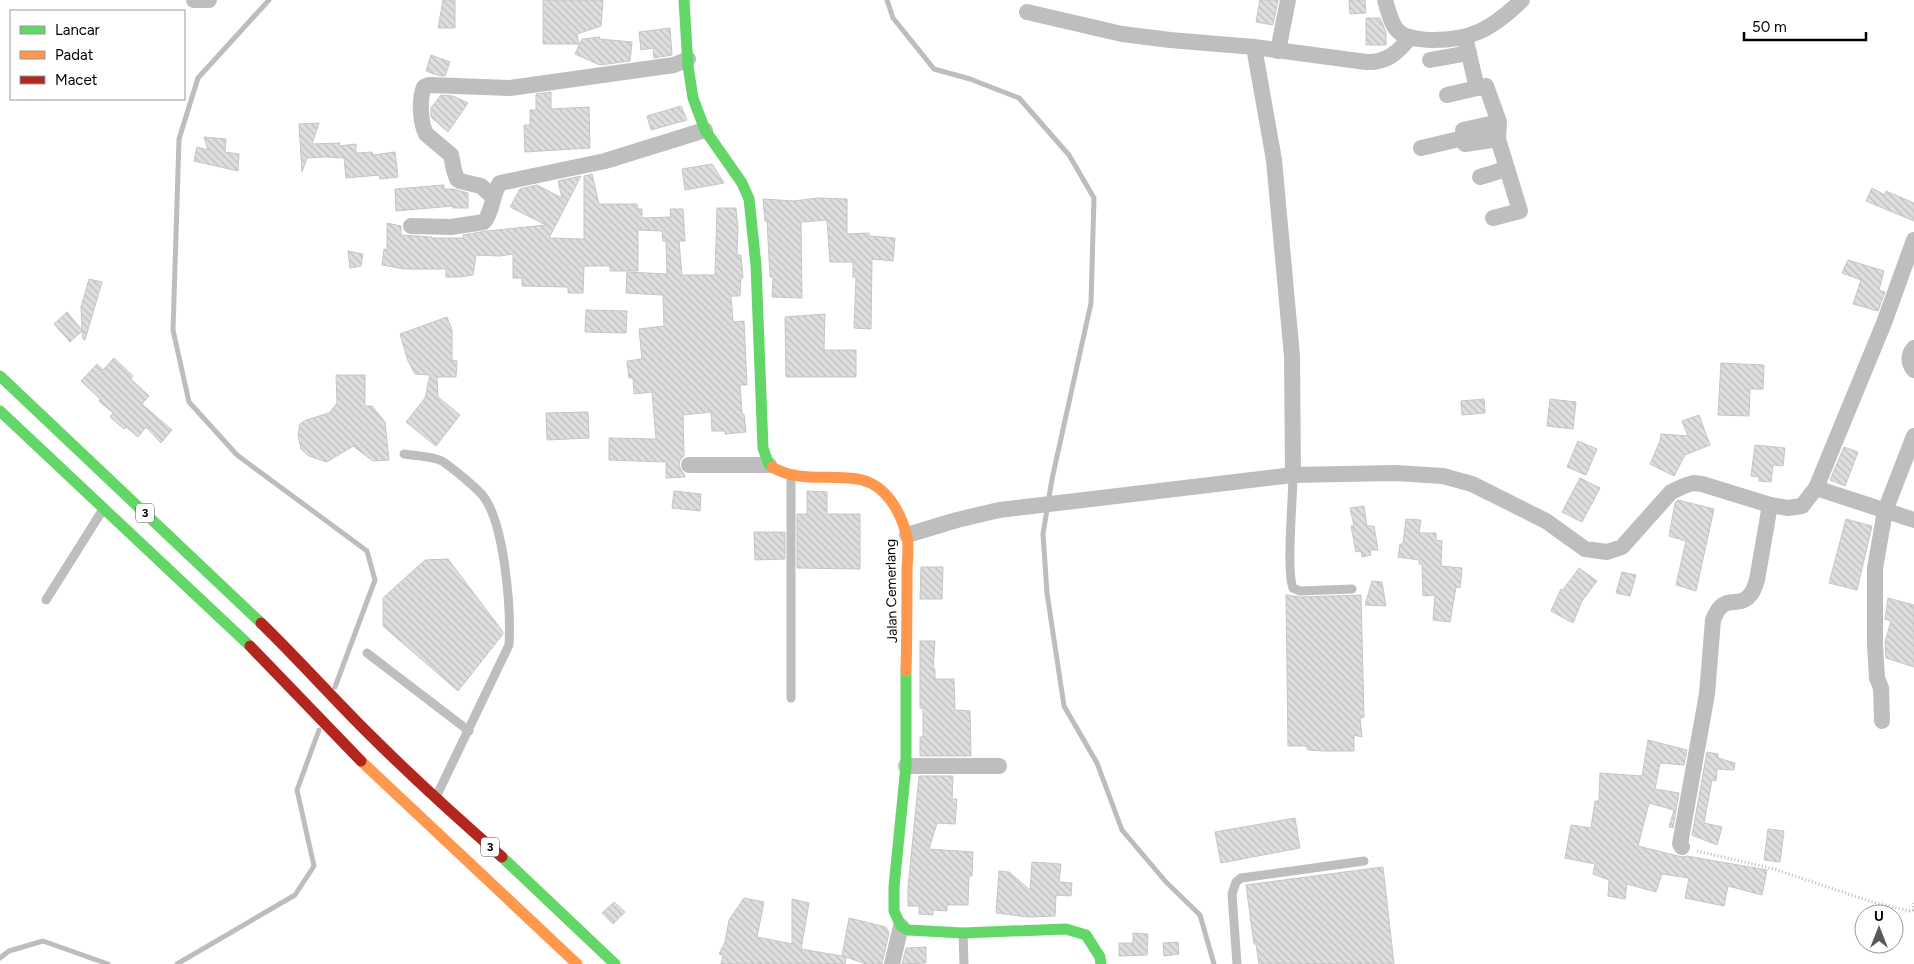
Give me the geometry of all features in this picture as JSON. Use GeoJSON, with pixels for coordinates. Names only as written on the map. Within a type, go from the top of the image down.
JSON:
{"type":"FeatureCollection","features":[{"type":"Feature","properties":{"kind":"main road"},"geometry":{"type":"LineString","coordinates":[[684,0],[693,98],[705,130],[742,183],[749,199],[756,265],[763,448],[769,465]]}},
{"type":"Feature","properties":{"kind":"main road","name":"3"},"geometry":{"type":"LineString","coordinates":[[0,376],[289,650],[365,730],[435,797],[514,868],[615,964]]}},
{"type":"Feature","properties":{"kind":"main road","name":"3"},"geometry":{"type":"LineString","coordinates":[[0,411],[263,659],[348,749],[577,964]]}},
{"type":"Feature","properties":{"kind":"main road","name":"Jalan Cemerlang"},"geometry":{"type":"LineString","coordinates":[[769,465],[791,476],[849,479],[869,483],[883,490],[896,509],[907,535],[906,766],[894,895],[894,912],[901,926]]}},
{"type":"Feature","properties":{"kind":"main road"},"geometry":{"type":"LineString","coordinates":[[901,926],[908,930],[963,933],[1066,929],[1086,935],[1100,958],[1101,964]]}},
{"type":"Feature","properties":{"kind":"street"},"geometry":{"type":"LineString","coordinates":[[194,0],[209,0]]}},
{"type":"Feature","properties":{"kind":"street"},"geometry":{"type":"LineString","coordinates":[[1278,50],[1288,0]]}},
{"type":"Feature","properties":{"kind":"street"},"geometry":{"type":"LineString","coordinates":[[1385,0],[1398,32],[1418,39],[1444,40],[1465,37],[1488,27],[1522,0]]}},
{"type":"Feature","properties":{"kind":"street"},"geometry":{"type":"LineString","coordinates":[[1027,12],[1122,34],[1254,47],[1373,62],[1382,61],[1396,53],[1410,37]]}},
{"type":"Feature","properties":{"kind":"street"},"geometry":{"type":"LineString","coordinates":[[1465,37],[1477,88]]}},
{"type":"Feature","properties":{"kind":"street"},"geometry":{"type":"LineString","coordinates":[[1254,47],[1274,160],[1292,356],[1294,475]]}},
{"type":"Feature","properties":{"kind":"street"},"geometry":{"type":"LineString","coordinates":[[1430,60],[1469,53]]}},
{"type":"Feature","properties":{"kind":"street"},"geometry":{"type":"LineString","coordinates":[[493,197],[481,186],[460,181],[455,173],[451,155],[426,134],[421,94],[424,87],[429,85],[510,88],[674,65],[688,59]]}},
{"type":"Feature","properties":{"kind":"street"},"geometry":{"type":"LineString","coordinates":[[1448,95],[1486,86],[1499,122],[1498,139],[1520,211],[1493,218]]}},
{"type":"Feature","properties":{"kind":"street"},"geometry":{"type":"LineString","coordinates":[[1498,139],[1465,144],[1463,130],[1499,122]]}},
{"type":"Feature","properties":{"kind":"street"},"geometry":{"type":"LineString","coordinates":[[411,226],[451,227],[484,222],[491,214],[494,191],[500,183],[605,161],[705,130]]}},
{"type":"Feature","properties":{"kind":"street"},"geometry":{"type":"LineString","coordinates":[[1421,148],[1464,138]]}},
{"type":"Feature","properties":{"kind":"street"},"geometry":{"type":"LineString","coordinates":[[1480,177],[1506,169]]}},
{"type":"Feature","properties":{"kind":"street"},"geometry":{"type":"LineString","coordinates":[[907,535],[999,510],[1294,475],[1395,473],[1458,479],[1472,484],[1546,521],[1585,548],[1599,552],[1607,552],[1622,547],[1671,492],[1693,483],[1717,488],[1770,505],[1797,508],[1806,503],[1816,488],[1884,323],[1914,240]]}},
{"type":"Feature","properties":{"kind":"street"},"geometry":{"type":"LineString","coordinates":[[1914,348],[1909,358],[1909,364],[1914,370]]}},
{"type":"Feature","properties":{"kind":"street"},"geometry":{"type":"LineString","coordinates":[[1882,721],[1881,688],[1877,678],[1874,613],[1875,568],[1885,511],[1914,436]]}},
{"type":"Feature","properties":{"kind":"street"},"geometry":{"type":"LineString","coordinates":[[690,465],[769,465]]}},
{"type":"Feature","properties":{"kind":"street"},"geometry":{"type":"LineString","coordinates":[[1816,488],[1914,520]]}},
{"type":"Feature","properties":{"kind":"street"},"geometry":{"type":"LineString","coordinates":[[1682,847],[1680,844],[1707,694],[1713,620],[1716,611],[1721,605],[1727,602],[1744,600],[1750,596],[1753,590],[1770,505]]}},
{"type":"Feature","properties":{"kind":"street"},"geometry":{"type":"LineString","coordinates":[[906,766],[999,766]]}},
{"type":"Feature","properties":{"kind":"street"},"geometry":{"type":"LineString","coordinates":[[892,964],[901,926]]}},
{"type":"Feature","properties":{"kind":"lane"},"geometry":{"type":"LineString","coordinates":[[404,454],[441,461],[483,495],[497,524],[504,557],[510,630],[509,646],[435,797]]}},
{"type":"Feature","properties":{"kind":"lane"},"geometry":{"type":"LineString","coordinates":[[1294,475],[1291,583],[1294,588],[1300,591],[1352,589]]}},
{"type":"Feature","properties":{"kind":"lane"},"geometry":{"type":"LineString","coordinates":[[791,476],[792,698]]}},
{"type":"Feature","properties":{"kind":"lane"},"geometry":{"type":"LineString","coordinates":[[46,600],[103,508]]}},
{"type":"Feature","properties":{"kind":"lane"},"geometry":{"type":"LineString","coordinates":[[367,653],[468,731]]}},
{"type":"Feature","properties":{"kind":"lane"},"geometry":{"type":"LineString","coordinates":[[1237,964],[1232,894],[1236,882],[1241,878],[1364,861]]}},
{"type":"Feature","properties":{"kind":"lane"},"geometry":{"type":"LineString","coordinates":[[963,933],[964,964]]}},
{"type":"Feature","properties":{"kind":"path"},"geometry":{"type":"LineString","coordinates":[[1682,847],[1774,869],[1909,911],[1913,910],[1914,903]]}},
{"type":"Feature","properties":{"kind":"building"},"geometry":{"type":"Polygon","coordinates":[[[443,0],[455,0],[455,28],[438,28],[443,0]]]}},
{"type":"Feature","properties":{"kind":"building"},"geometry":{"type":"Polygon","coordinates":[[[543,0],[603,0],[601,26],[577,34],[579,44],[543,44],[543,0]]]}},
{"type":"Feature","properties":{"kind":"building"},"geometry":{"type":"Polygon","coordinates":[[[1260,0],[1278,0],[1273,25],[1256,22],[1260,0]]]}},
{"type":"Feature","properties":{"kind":"building"},"geometry":{"type":"Polygon","coordinates":[[[1349,0],[1365,0],[1366,13],[1350,14],[1349,0]]]}},
{"type":"Feature","properties":{"kind":"building"},"geometry":{"type":"Polygon","coordinates":[[[1366,18],[1380,18],[1386,32],[1386,45],[1366,45],[1366,18]]]}},
{"type":"Feature","properties":{"kind":"building"},"geometry":{"type":"Polygon","coordinates":[[[670,28],[672,55],[654,58],[653,48],[641,50],[639,32],[670,28]]]}},
{"type":"Feature","properties":{"kind":"building"},"geometry":{"type":"Polygon","coordinates":[[[600,37],[599,39],[632,42],[630,61],[600,65],[575,54],[582,39],[600,37]]]}},
{"type":"Feature","properties":{"kind":"building"},"geometry":{"type":"Polygon","coordinates":[[[431,55],[450,62],[445,76],[426,71],[431,55]]]}},
{"type":"Feature","properties":{"kind":"building"},"geometry":{"type":"Polygon","coordinates":[[[551,92],[551,109],[589,107],[590,148],[525,152],[524,125],[530,125],[530,110],[536,110],[536,94],[551,92]]]}},
{"type":"Feature","properties":{"kind":"building"},"geometry":{"type":"Polygon","coordinates":[[[441,95],[453,96],[468,103],[448,132],[431,117],[431,108],[441,95]]]}},
{"type":"Feature","properties":{"kind":"building"},"geometry":{"type":"Polygon","coordinates":[[[681,106],[687,120],[651,130],[647,116],[681,106]]]}},
{"type":"Feature","properties":{"kind":"building"},"geometry":{"type":"Polygon","coordinates":[[[319,123],[312,144],[340,143],[339,146],[356,144],[356,153],[372,152],[373,155],[395,152],[398,177],[380,179],[379,175],[346,178],[344,158],[325,157],[307,158],[302,172],[299,124],[319,123]]]}},
{"type":"Feature","properties":{"kind":"building"},"geometry":{"type":"Polygon","coordinates":[[[204,137],[226,139],[225,152],[239,154],[238,171],[194,161],[197,147],[208,150],[204,137]]]}},
{"type":"Feature","properties":{"kind":"building"},"geometry":{"type":"Polygon","coordinates":[[[712,164],[724,183],[685,190],[682,169],[712,164]]]}},
{"type":"Feature","properties":{"kind":"building"},"geometry":{"type":"Polygon","coordinates":[[[592,174],[599,204],[637,204],[638,209],[642,209],[642,218],[671,217],[670,209],[683,209],[685,241],[679,241],[682,275],[715,275],[717,208],[736,208],[738,229],[737,255],[741,255],[743,278],[741,278],[740,296],[731,296],[733,322],[744,321],[747,385],[740,385],[742,414],[744,414],[746,432],[725,434],[725,431],[712,431],[711,412],[683,415],[684,456],[680,460],[679,465],[685,477],[666,478],[666,462],[609,460],[609,438],[656,439],[652,392],[634,394],[633,378],[629,378],[627,361],[642,359],[639,329],[664,326],[663,295],[626,293],[627,272],[667,274],[666,241],[663,241],[662,231],[638,230],[638,271],[610,271],[610,266],[584,266],[583,293],[568,293],[568,287],[522,286],[522,278],[513,278],[513,254],[500,256],[476,255],[473,275],[460,277],[446,277],[446,269],[405,269],[382,265],[384,249],[387,250],[387,223],[401,226],[401,235],[432,238],[463,238],[463,235],[487,231],[546,225],[510,207],[520,189],[537,185],[562,198],[558,181],[581,176],[549,238],[584,239],[584,176],[592,174]]]}},
{"type":"Feature","properties":{"kind":"building"},"geometry":{"type":"Polygon","coordinates":[[[444,185],[444,189],[468,193],[468,208],[453,208],[453,206],[396,211],[395,189],[444,185]]]}},
{"type":"Feature","properties":{"kind":"building"},"geometry":{"type":"Polygon","coordinates":[[[1872,188],[1885,195],[1886,191],[1914,203],[1914,221],[1866,201],[1872,188]]]}},
{"type":"Feature","properties":{"kind":"building"},"geometry":{"type":"Polygon","coordinates":[[[818,198],[847,199],[847,234],[869,233],[869,236],[895,238],[893,261],[872,259],[871,329],[854,328],[856,277],[853,277],[853,262],[830,262],[827,220],[801,222],[802,298],[772,297],[773,277],[770,277],[767,221],[765,221],[763,199],[793,201],[818,198]]]}},
{"type":"Feature","properties":{"kind":"building"},"geometry":{"type":"Polygon","coordinates":[[[348,251],[363,254],[361,266],[350,268],[348,251]]]}},
{"type":"Feature","properties":{"kind":"building"},"geometry":{"type":"Polygon","coordinates":[[[1848,260],[1884,271],[1879,290],[1885,292],[1878,311],[1853,304],[1861,280],[1842,273],[1848,260]]]}},
{"type":"Feature","properties":{"kind":"building"},"geometry":{"type":"Polygon","coordinates":[[[89,279],[102,282],[85,340],[83,339],[82,331],[70,342],[54,324],[67,312],[82,330],[81,307],[89,279]]]}},
{"type":"Feature","properties":{"kind":"building"},"geometry":{"type":"Polygon","coordinates":[[[586,310],[627,311],[626,333],[585,332],[586,310]]]}},
{"type":"Feature","properties":{"kind":"building"},"geometry":{"type":"Polygon","coordinates":[[[825,314],[824,350],[856,350],[856,377],[786,377],[785,317],[825,314]]]}},
{"type":"Feature","properties":{"kind":"building"},"geometry":{"type":"Polygon","coordinates":[[[447,317],[452,330],[452,360],[457,361],[456,377],[437,377],[438,397],[460,415],[436,446],[406,422],[425,398],[430,375],[415,374],[408,361],[400,334],[447,317]]]}},
{"type":"Feature","properties":{"kind":"building"},"geometry":{"type":"Polygon","coordinates":[[[114,358],[133,376],[131,379],[149,396],[142,404],[172,430],[161,443],[146,427],[138,437],[126,427],[124,429],[110,417],[113,413],[81,381],[97,364],[103,370],[114,358]]]}},
{"type":"Feature","properties":{"kind":"building"},"geometry":{"type":"Polygon","coordinates":[[[1721,363],[1764,365],[1763,389],[1750,389],[1749,416],[1718,415],[1721,363]]]}},
{"type":"Feature","properties":{"kind":"building"},"geometry":{"type":"Polygon","coordinates":[[[336,375],[365,375],[365,406],[372,406],[385,422],[389,460],[373,461],[353,446],[327,462],[309,456],[301,449],[298,435],[300,424],[306,420],[329,413],[337,403],[336,375]]]}},
{"type":"Feature","properties":{"kind":"building"},"geometry":{"type":"Polygon","coordinates":[[[1484,399],[1485,413],[1462,415],[1461,401],[1484,399]]]}},
{"type":"Feature","properties":{"kind":"building"},"geometry":{"type":"Polygon","coordinates":[[[1550,399],[1576,402],[1573,429],[1547,426],[1550,399]]]}},
{"type":"Feature","properties":{"kind":"building"},"geometry":{"type":"Polygon","coordinates":[[[588,412],[589,438],[547,440],[546,413],[588,412]]]}},
{"type":"Feature","properties":{"kind":"building"},"geometry":{"type":"Polygon","coordinates":[[[1699,415],[1710,445],[1685,455],[1674,476],[1650,464],[1661,434],[1688,436],[1682,421],[1699,415]]]}},
{"type":"Feature","properties":{"kind":"building"},"geometry":{"type":"Polygon","coordinates":[[[1578,441],[1597,449],[1586,475],[1567,467],[1578,441]]]}},
{"type":"Feature","properties":{"kind":"building"},"geometry":{"type":"Polygon","coordinates":[[[1755,445],[1785,448],[1783,466],[1773,465],[1771,482],[1759,481],[1759,477],[1751,476],[1755,445]]]}},
{"type":"Feature","properties":{"kind":"building"},"geometry":{"type":"Polygon","coordinates":[[[1844,447],[1858,452],[1845,486],[1830,480],[1844,447]]]}},
{"type":"Feature","properties":{"kind":"building"},"geometry":{"type":"Polygon","coordinates":[[[1580,478],[1600,488],[1582,522],[1562,512],[1580,478]]]}},
{"type":"Feature","properties":{"kind":"building"},"geometry":{"type":"Polygon","coordinates":[[[674,491],[701,494],[700,511],[672,508],[674,491]]]}},
{"type":"Feature","properties":{"kind":"building"},"geometry":{"type":"Polygon","coordinates":[[[807,491],[827,492],[827,514],[860,514],[860,569],[797,568],[797,514],[807,514],[807,491]]]}},
{"type":"Feature","properties":{"kind":"building"},"geometry":{"type":"Polygon","coordinates":[[[1678,500],[1714,509],[1696,591],[1676,585],[1686,541],[1669,536],[1675,503],[1678,500]]]}},
{"type":"Feature","properties":{"kind":"building"},"geometry":{"type":"Polygon","coordinates":[[[1364,506],[1367,526],[1374,526],[1378,550],[1370,550],[1371,555],[1362,557],[1361,551],[1356,552],[1351,526],[1354,526],[1350,508],[1364,506]]]}},
{"type":"Feature","properties":{"kind":"building"},"geometry":{"type":"Polygon","coordinates":[[[1406,519],[1421,520],[1419,533],[1436,533],[1436,540],[1442,541],[1441,566],[1462,568],[1460,588],[1456,587],[1450,622],[1433,620],[1435,595],[1423,596],[1422,564],[1419,564],[1419,560],[1398,557],[1400,544],[1403,544],[1406,519]]]}},
{"type":"Feature","properties":{"kind":"building"},"geometry":{"type":"Polygon","coordinates":[[[1846,519],[1872,526],[1857,590],[1829,583],[1846,519]]]}},
{"type":"Feature","properties":{"kind":"building"},"geometry":{"type":"Polygon","coordinates":[[[754,532],[785,532],[785,559],[755,560],[754,532]]]}},
{"type":"Feature","properties":{"kind":"building"},"geometry":{"type":"Polygon","coordinates":[[[448,559],[503,632],[458,691],[383,626],[383,598],[425,560],[448,559]]]}},
{"type":"Feature","properties":{"kind":"building"},"geometry":{"type":"Polygon","coordinates":[[[921,567],[943,567],[942,599],[920,599],[921,567]]]}},
{"type":"Feature","properties":{"kind":"building"},"geometry":{"type":"Polygon","coordinates":[[[1579,568],[1597,581],[1582,601],[1573,623],[1551,611],[1561,589],[1562,591],[1579,568]]]}},
{"type":"Feature","properties":{"kind":"building"},"geometry":{"type":"Polygon","coordinates":[[[1622,572],[1636,575],[1630,596],[1616,593],[1622,572]]]}},
{"type":"Feature","properties":{"kind":"building"},"geometry":{"type":"Polygon","coordinates":[[[1372,581],[1382,582],[1386,606],[1365,605],[1372,581]]]}},
{"type":"Feature","properties":{"kind":"building"},"geometry":{"type":"Polygon","coordinates":[[[1286,595],[1300,597],[1361,595],[1364,717],[1360,718],[1362,737],[1354,735],[1354,751],[1308,750],[1306,746],[1288,746],[1286,595]]]}},
{"type":"Feature","properties":{"kind":"building"},"geometry":{"type":"Polygon","coordinates":[[[1888,598],[1914,605],[1914,667],[1886,658],[1885,642],[1891,621],[1885,619],[1888,598]]]}},
{"type":"Feature","properties":{"kind":"building"},"geometry":{"type":"Polygon","coordinates":[[[920,641],[935,641],[933,669],[935,669],[935,679],[954,679],[955,710],[970,711],[971,756],[920,756],[920,737],[923,737],[923,708],[920,708],[920,641]]]}},
{"type":"Feature","properties":{"kind":"building"},"geometry":{"type":"Polygon","coordinates":[[[1648,740],[1687,750],[1684,765],[1660,763],[1655,789],[1679,793],[1673,828],[1669,827],[1674,810],[1649,803],[1638,846],[1682,857],[1687,856],[1767,870],[1762,895],[1728,886],[1724,906],[1685,898],[1689,878],[1662,874],[1656,892],[1627,884],[1625,899],[1608,896],[1609,880],[1593,874],[1595,864],[1565,858],[1571,825],[1591,828],[1595,801],[1599,801],[1600,773],[1642,776],[1648,740]]]}},
{"type":"Feature","properties":{"kind":"building"},"geometry":{"type":"Polygon","coordinates":[[[1707,752],[1718,754],[1718,758],[1735,763],[1734,770],[1717,769],[1716,781],[1712,780],[1704,823],[1722,827],[1717,845],[1692,835],[1707,752]]]}},
{"type":"Feature","properties":{"kind":"building"},"geometry":{"type":"Polygon","coordinates":[[[919,776],[953,776],[952,799],[957,799],[955,824],[937,823],[929,849],[973,852],[972,876],[969,876],[968,905],[947,905],[947,911],[933,910],[933,915],[919,914],[919,906],[908,906],[908,888],[919,776]]]}},
{"type":"Feature","properties":{"kind":"building"},"geometry":{"type":"Polygon","coordinates":[[[1295,818],[1300,848],[1221,863],[1215,832],[1295,818]]]}},
{"type":"Feature","properties":{"kind":"building"},"geometry":{"type":"Polygon","coordinates":[[[1768,829],[1784,831],[1780,862],[1764,860],[1768,829]]]}},
{"type":"Feature","properties":{"kind":"building"},"geometry":{"type":"Polygon","coordinates":[[[1032,862],[1061,864],[1059,882],[1072,883],[1071,896],[1056,895],[1055,916],[1028,917],[996,913],[999,871],[1009,872],[1030,890],[1032,862]]]}},
{"type":"Feature","properties":{"kind":"building"},"geometry":{"type":"Polygon","coordinates":[[[1383,867],[1394,964],[1259,964],[1256,944],[1254,944],[1246,885],[1383,867]]]}},
{"type":"Feature","properties":{"kind":"building"},"geometry":{"type":"Polygon","coordinates":[[[744,898],[764,902],[757,937],[792,944],[792,899],[809,903],[801,949],[842,956],[849,918],[886,927],[889,933],[882,964],[866,964],[846,957],[845,964],[721,964],[723,955],[719,954],[725,942],[729,920],[744,898]]]}},
{"type":"Feature","properties":{"kind":"building"},"geometry":{"type":"Polygon","coordinates":[[[614,902],[625,912],[613,924],[602,913],[614,902]]]}},
{"type":"Feature","properties":{"kind":"building"},"geometry":{"type":"Polygon","coordinates":[[[1133,933],[1148,934],[1147,955],[1119,956],[1119,943],[1133,943],[1133,933]]]}},
{"type":"Feature","properties":{"kind":"building"},"geometry":{"type":"Polygon","coordinates":[[[1178,942],[1179,954],[1164,956],[1163,943],[1178,942]]]}},
{"type":"Feature","properties":{"kind":"building"},"geometry":{"type":"Polygon","coordinates":[[[926,947],[926,963],[902,964],[906,948],[926,947]]]}},
{"type":"Feature","properties":{"kind":"waterway"},"geometry":{"type":"LineString","coordinates":[[269,0],[198,78],[179,139],[173,330],[189,402],[237,455],[367,551],[375,580],[335,687]]}},
{"type":"Feature","properties":{"kind":"waterway"},"geometry":{"type":"LineString","coordinates":[[887,0],[893,18],[934,69],[970,79],[1019,98],[1069,155],[1094,198],[1091,303],[1052,479],[1043,534],[1047,593],[1064,706],[1097,763],[1122,830],[1166,882],[1200,915],[1214,964]]}},
{"type":"Feature","properties":{"kind":"waterway"},"geometry":{"type":"LineString","coordinates":[[177,964],[295,895],[314,866],[297,790],[319,730]]}},
{"type":"Feature","properties":{"kind":"waterway"},"geometry":{"type":"LineString","coordinates":[[0,958],[9,951],[43,941],[108,964]]}},
{"type":"Feature","properties":{"kind":"traffic: fast"},"geometry":{"type":"LineString","coordinates":[[684,0],[688,66],[693,98],[705,130],[742,183],[749,199],[756,265],[763,448],[769,465],[772,467]]}},
{"type":"Feature","properties":{"kind":"traffic: fast"},"geometry":{"type":"LineString","coordinates":[[0,376],[261,623]]}},
{"type":"Feature","properties":{"kind":"traffic: fast"},"geometry":{"type":"LineString","coordinates":[[0,411],[250,646]]}},
{"type":"Feature","properties":{"kind":"traffic: fast"},"geometry":{"type":"LineString","coordinates":[[906,671],[906,766],[894,887],[894,911],[901,926],[908,930],[963,933],[1066,929],[1086,935],[1100,957],[1101,964]]}},
{"type":"Feature","properties":{"kind":"traffic: fast"},"geometry":{"type":"LineString","coordinates":[[502,857],[615,964]]}},
{"type":"Feature","properties":{"kind":"traffic: slow"},"geometry":{"type":"LineString","coordinates":[[772,467],[783,472],[805,477],[862,480],[878,488],[896,508],[908,542],[906,671]]}},
{"type":"Feature","properties":{"kind":"traffic: slow"},"geometry":{"type":"LineString","coordinates":[[361,761],[577,964]]}},
{"type":"Feature","properties":{"kind":"traffic: jam"},"geometry":{"type":"LineString","coordinates":[[261,623],[352,717],[432,795],[502,857]]}},
{"type":"Feature","properties":{"kind":"traffic: jam"},"geometry":{"type":"LineString","coordinates":[[250,646],[361,761]]}}]}
